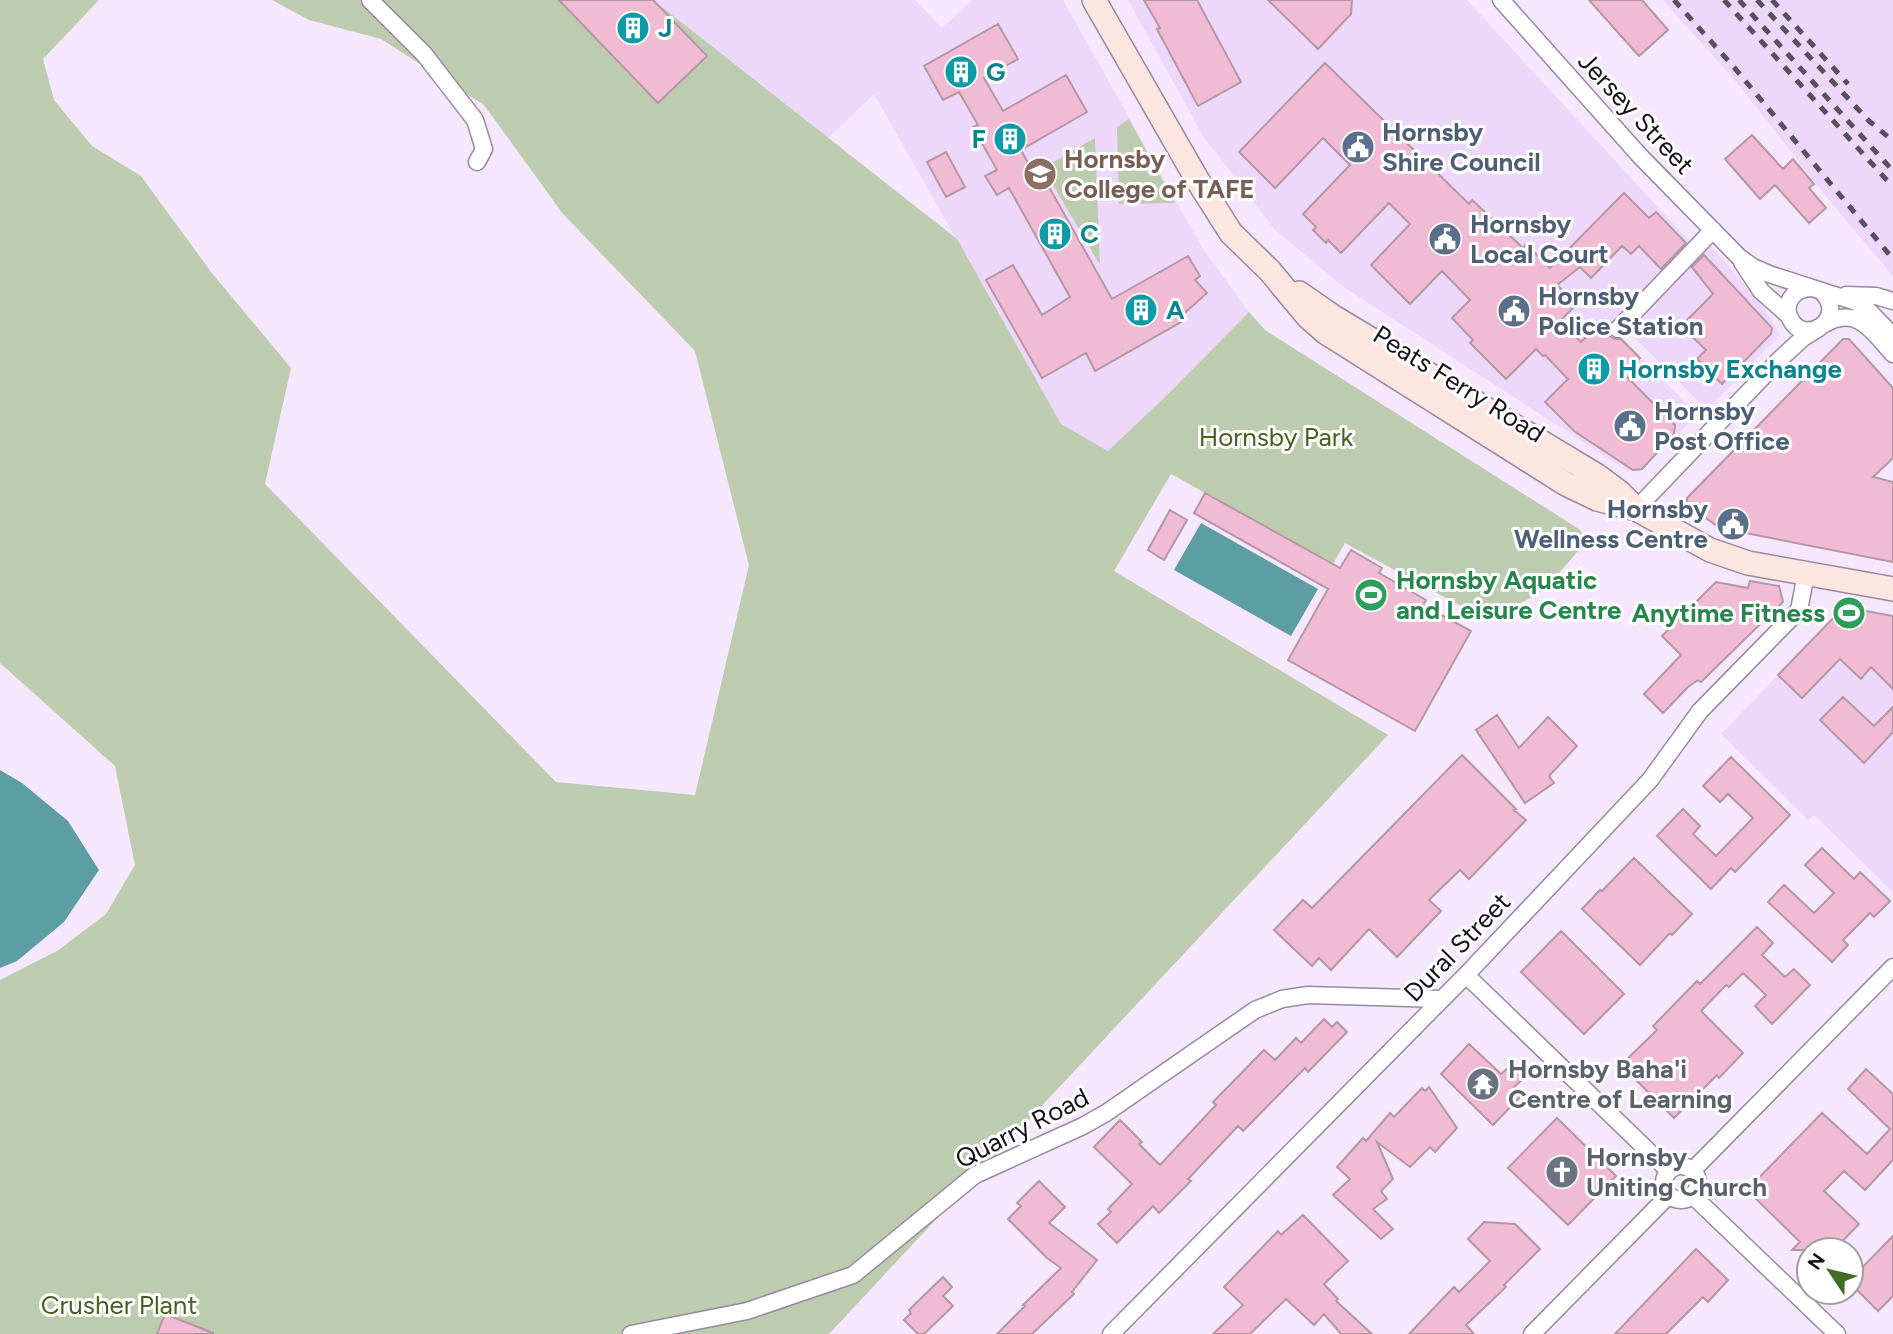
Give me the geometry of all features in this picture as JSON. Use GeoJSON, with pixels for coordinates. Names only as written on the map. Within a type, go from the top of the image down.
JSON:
{"type":"FeatureCollection","features":[{"type":"Feature","properties":{"kind":"main road","name":"Peats Ferry Road"},"geometry":{"type":"LineString","coordinates":[[1094,0],[1231,233],[1273,275],[1332,316],[1596,475],[1636,509],[1710,551],[1748,563],[1893,589]]}},
{"type":"Feature","properties":{"kind":"street"},"geometry":{"type":"LineString","coordinates":[[370,0],[424,54],[475,120],[484,149],[477,162]]}},
{"type":"Feature","properties":{"kind":"street","name":"Jersey Street"},"geometry":{"type":"LineString","coordinates":[[1501,0],[1640,156],[1739,257],[1761,291],[1790,318]]}},
{"type":"Feature","properties":{"kind":"street"},"geometry":{"type":"LineString","coordinates":[[1618,329],[1713,230]]}},
{"type":"Feature","properties":{"kind":"street","name":"Jersey Street"},"geometry":{"type":"LineString","coordinates":[[1739,257],[1761,271],[1823,291]]}},
{"type":"Feature","properties":{"kind":"street"},"geometry":{"type":"LineString","coordinates":[[1780,359],[1789,345],[1791,333],[1788,303],[1800,290],[1876,296],[1893,301]]}},
{"type":"Feature","properties":{"kind":"street"},"geometry":{"type":"LineString","coordinates":[[1636,509],[1780,359],[1829,317],[1830,307],[1823,291]]}},
{"type":"Feature","properties":{"kind":"street"},"geometry":{"type":"LineString","coordinates":[[1823,291],[1856,302],[1893,337]]}},
{"type":"Feature","properties":{"kind":"street"},"geometry":{"type":"LineString","coordinates":[[1790,318],[1803,330],[1814,330],[1839,317],[1852,318],[1868,326],[1893,354]]}},
{"type":"Feature","properties":{"kind":"street","name":"Dural Street"},"geometry":{"type":"LineString","coordinates":[[1111,1334],[1466,975],[1650,780],[1700,711],[1799,610],[1806,573]]}},
{"type":"Feature","properties":{"kind":"street"},"geometry":{"type":"LineString","coordinates":[[1692,1171],[1893,967]]}},
{"type":"Feature","properties":{"kind":"street"},"geometry":{"type":"LineString","coordinates":[[1466,975],[1669,1171]]}},
{"type":"Feature","properties":{"kind":"street","name":"Quarry Road"},"geometry":{"type":"LineString","coordinates":[[631,1334],[747,1311],[853,1275],[975,1175],[1106,1113],[1255,1010],[1282,999],[1308,995],[1441,999]]}},
{"type":"Feature","properties":{"kind":"street"},"geometry":{"type":"LineString","coordinates":[[1681,1166],[1692,1171],[1698,1183],[1692,1195],[1681,1200],[1669,1195],[1664,1183],[1669,1171],[1681,1166]]}},
{"type":"Feature","properties":{"kind":"street"},"geometry":{"type":"LineString","coordinates":[[1532,1334],[1669,1195]]}},
{"type":"Feature","properties":{"kind":"street"},"geometry":{"type":"LineString","coordinates":[[1692,1195],[1837,1334]]}},
{"type":"Feature","properties":{"kind":"shaded area","name":"Hornsby College of TAFE"},"geometry":{"type":"Polygon","coordinates":[[[464,0],[915,0],[942,28],[972,0],[1063,0],[1203,249],[1249,312],[1108,451],[1061,424],[874,94],[680,280],[464,0]]]}},
{"type":"Feature","properties":{"kind":"shaded area"},"geometry":{"type":"Polygon","coordinates":[[[1128,0],[1467,0],[1692,244],[1613,328],[1697,415],[1641,471],[1628,471],[1342,286],[1275,230],[1203,136],[1128,0]]]}},
{"type":"Feature","properties":{"kind":"shaded area"},"geometry":{"type":"Polygon","coordinates":[[[1663,0],[1893,0],[1893,276],[1832,204],[1738,84],[1663,0]]]}},
{"type":"Feature","properties":{"kind":"shaded area"},"geometry":{"type":"Polygon","coordinates":[[[1708,243],[1765,309],[1780,335],[1707,410],[1625,328],[1708,243]]]}},
{"type":"Feature","properties":{"kind":"shaded area"},"geometry":{"type":"Polygon","coordinates":[[[1201,523],[1318,589],[1291,636],[1174,570],[1201,523]]]}},
{"type":"Feature","properties":{"kind":"shaded area"},"geometry":{"type":"Polygon","coordinates":[[[1844,607],[1893,616],[1893,892],[1814,815],[1808,820],[1721,734],[1844,607]]]}},
{"type":"Feature","properties":{"kind":"shaded area"},"geometry":{"type":"Polygon","coordinates":[[[0,770],[22,783],[68,821],[99,870],[64,922],[17,961],[0,968],[0,770]]]}},
{"type":"Feature","properties":{"kind":"green space","name":"Hornsby Park"},"geometry":{"type":"Polygon","coordinates":[[[0,0],[99,0],[43,59],[54,100],[92,146],[141,176],[211,272],[291,368],[265,484],[556,782],[695,795],[749,565],[695,351],[563,214],[484,105],[381,39],[309,20],[272,0],[653,0],[957,239],[1061,424],[1108,451],[1249,312],[1265,330],[1579,529],[1584,539],[1578,551],[1545,589],[1503,610],[1481,613],[1470,611],[1345,543],[1333,564],[1171,474],[1114,571],[1388,735],[829,1334],[0,1334],[0,980],[57,951],[106,914],[135,865],[115,766],[0,663],[0,0]]]}},
{"type":"Feature","properties":{"kind":"green space"},"geometry":{"type":"Polygon","coordinates":[[[1129,119],[1175,203],[1119,204],[1117,127],[1129,119]]]}},
{"type":"Feature","properties":{"kind":"green space"},"geometry":{"type":"Polygon","coordinates":[[[1095,138],[1100,265],[1043,168],[1095,138]]]}},
{"type":"Feature","properties":{"kind":"building","name":"J"},"geometry":{"type":"Polygon","coordinates":[[[559,0],[653,0],[707,56],[658,103],[559,0]]]}},
{"type":"Feature","properties":{"kind":"building"},"geometry":{"type":"Polygon","coordinates":[[[1144,0],[1197,0],[1241,82],[1198,106],[1144,0]]]}},
{"type":"Feature","properties":{"kind":"building"},"geometry":{"type":"Polygon","coordinates":[[[1268,0],[1352,0],[1351,14],[1318,49],[1268,0]]]}},
{"type":"Feature","properties":{"kind":"building"},"geometry":{"type":"Polygon","coordinates":[[[1589,0],[1642,0],[1668,30],[1639,56],[1589,0]]]}},
{"type":"Feature","properties":{"kind":"building"},"geometry":{"type":"Polygon","coordinates":[[[998,24],[1018,59],[984,78],[1003,111],[1066,75],[1087,112],[1021,150],[1034,174],[1040,171],[1112,299],[1188,256],[1200,276],[1195,280],[1207,293],[1179,318],[1181,322],[1095,371],[1086,353],[1042,378],[986,280],[1013,265],[1042,315],[1070,297],[1009,188],[997,195],[985,176],[997,170],[973,127],[978,125],[959,92],[943,100],[924,66],[998,24]]]}},
{"type":"Feature","properties":{"kind":"building"},"geometry":{"type":"Polygon","coordinates":[[[1325,63],[1469,204],[1472,200],[1523,248],[1526,244],[1550,268],[1624,193],[1649,218],[1656,212],[1686,243],[1661,269],[1639,246],[1631,254],[1622,246],[1591,278],[1580,267],[1557,285],[1577,304],[1560,321],[1581,342],[1603,320],[1608,325],[1610,336],[1621,339],[1640,358],[1624,374],[1675,425],[1674,434],[1642,469],[1633,470],[1574,431],[1545,402],[1568,379],[1536,349],[1506,379],[1470,343],[1473,340],[1452,318],[1470,300],[1442,271],[1410,304],[1371,265],[1410,224],[1389,203],[1341,253],[1313,230],[1316,227],[1303,214],[1350,165],[1323,138],[1275,188],[1239,152],[1325,63]]]}},
{"type":"Feature","properties":{"kind":"building"},"geometry":{"type":"Polygon","coordinates":[[[1752,135],[1783,169],[1793,159],[1814,184],[1809,188],[1826,208],[1809,223],[1775,185],[1760,199],[1725,159],[1752,135]]]}},
{"type":"Feature","properties":{"kind":"building"},"geometry":{"type":"Polygon","coordinates":[[[946,152],[965,187],[946,197],[927,162],[946,152]]]}},
{"type":"Feature","properties":{"kind":"building"},"geometry":{"type":"Polygon","coordinates":[[[1704,255],[1772,328],[1771,334],[1722,384],[1697,359],[1706,350],[1681,326],[1713,294],[1692,267],[1704,255]]]}},
{"type":"Feature","properties":{"kind":"building"},"geometry":{"type":"Polygon","coordinates":[[[1843,339],[1849,339],[1893,388],[1893,458],[1873,477],[1893,482],[1893,562],[1720,528],[1687,505],[1687,498],[1843,339]]]}},
{"type":"Feature","properties":{"kind":"building"},"geometry":{"type":"Polygon","coordinates":[[[1205,493],[1340,568],[1351,550],[1382,568],[1379,573],[1426,600],[1423,605],[1471,631],[1415,731],[1288,660],[1328,589],[1194,513],[1205,493]]]}},
{"type":"Feature","properties":{"kind":"building"},"geometry":{"type":"Polygon","coordinates":[[[1170,510],[1187,520],[1164,560],[1148,550],[1170,510]]]}},
{"type":"Feature","properties":{"kind":"building"},"geometry":{"type":"Polygon","coordinates":[[[1750,581],[1779,586],[1783,602],[1701,682],[1698,680],[1688,687],[1663,713],[1644,694],[1681,655],[1662,636],[1716,582],[1748,588],[1750,581]]]}},
{"type":"Feature","properties":{"kind":"building"},"geometry":{"type":"Polygon","coordinates":[[[1844,607],[1893,616],[1893,689],[1871,667],[1861,679],[1840,659],[1802,698],[1778,675],[1844,607]]]}},
{"type":"Feature","properties":{"kind":"building"},"geometry":{"type":"Polygon","coordinates":[[[1843,697],[1874,726],[1893,707],[1893,732],[1864,763],[1820,720],[1843,697]]]}},
{"type":"Feature","properties":{"kind":"building"},"geometry":{"type":"Polygon","coordinates":[[[1497,715],[1519,748],[1548,717],[1577,746],[1549,776],[1554,783],[1525,803],[1476,730],[1497,715]]]}},
{"type":"Feature","properties":{"kind":"building"},"geometry":{"type":"Polygon","coordinates":[[[1462,755],[1526,820],[1469,879],[1460,870],[1429,900],[1441,911],[1397,957],[1369,929],[1331,970],[1319,958],[1312,966],[1274,930],[1303,900],[1312,908],[1462,755]]]}},
{"type":"Feature","properties":{"kind":"building"},"geometry":{"type":"Polygon","coordinates":[[[1731,757],[1790,815],[1735,872],[1731,868],[1711,889],[1657,836],[1683,809],[1700,826],[1693,834],[1716,856],[1753,818],[1728,794],[1720,802],[1703,786],[1731,757]]]}},
{"type":"Feature","properties":{"kind":"building"},"geometry":{"type":"Polygon","coordinates":[[[1822,848],[1854,879],[1860,872],[1890,901],[1874,917],[1870,913],[1843,940],[1848,945],[1832,962],[1768,902],[1784,885],[1814,913],[1834,893],[1805,865],[1822,848]]]}},
{"type":"Feature","properties":{"kind":"building"},"geometry":{"type":"Polygon","coordinates":[[[1634,858],[1692,914],[1640,965],[1582,909],[1634,858]]]}},
{"type":"Feature","properties":{"kind":"building"},"geometry":{"type":"Polygon","coordinates":[[[1757,927],[1773,943],[1762,955],[1785,977],[1794,969],[1810,985],[1772,1024],[1755,1006],[1766,995],[1743,973],[1729,987],[1726,985],[1701,1011],[1743,1053],[1674,1118],[1621,1065],[1657,1030],[1653,1026],[1697,981],[1700,984],[1757,927]]]}},
{"type":"Feature","properties":{"kind":"building"},"geometry":{"type":"Polygon","coordinates":[[[1561,931],[1624,994],[1584,1034],[1521,972],[1561,931]]]}},
{"type":"Feature","properties":{"kind":"building"},"geometry":{"type":"Polygon","coordinates":[[[1324,1019],[1332,1027],[1337,1022],[1347,1032],[1308,1072],[1305,1068],[1243,1131],[1238,1126],[1188,1179],[1191,1181],[1159,1213],[1153,1206],[1117,1243],[1098,1224],[1111,1212],[1108,1209],[1132,1184],[1094,1147],[1120,1120],[1160,1165],[1216,1105],[1213,1102],[1264,1050],[1275,1060],[1296,1038],[1301,1043],[1324,1019]]]}},
{"type":"Feature","properties":{"kind":"building","name":"Hornsby Baha'i Centre of Learning"},"geometry":{"type":"Polygon","coordinates":[[[1469,1044],[1501,1074],[1509,1067],[1515,1066],[1521,1072],[1523,1079],[1514,1087],[1522,1095],[1493,1125],[1441,1074],[1469,1044]]]}},
{"type":"Feature","properties":{"kind":"building"},"geometry":{"type":"Polygon","coordinates":[[[1866,1069],[1893,1094],[1893,1160],[1865,1190],[1844,1171],[1824,1191],[1859,1224],[1847,1236],[1795,1237],[1747,1190],[1822,1113],[1867,1154],[1890,1129],[1848,1089],[1866,1069]]]}},
{"type":"Feature","properties":{"kind":"building"},"geometry":{"type":"Polygon","coordinates":[[[1429,1087],[1457,1128],[1435,1152],[1430,1147],[1410,1167],[1377,1142],[1393,1179],[1381,1191],[1387,1199],[1373,1209],[1393,1229],[1381,1239],[1333,1195],[1350,1179],[1337,1167],[1363,1138],[1366,1141],[1390,1113],[1394,1117],[1422,1088],[1425,1091],[1429,1087]]]}},
{"type":"Feature","properties":{"kind":"building","name":"Hornsby Uniting Church"},"geometry":{"type":"Polygon","coordinates":[[[1557,1118],[1616,1176],[1568,1225],[1508,1168],[1557,1118]]]}},
{"type":"Feature","properties":{"kind":"building"},"geometry":{"type":"Polygon","coordinates":[[[1039,1181],[1065,1207],[1049,1223],[1097,1260],[1072,1292],[1074,1294],[1032,1334],[997,1334],[1061,1268],[1047,1258],[1008,1219],[1021,1206],[1017,1203],[1039,1181]]]}},
{"type":"Feature","properties":{"kind":"building"},"geometry":{"type":"Polygon","coordinates":[[[1303,1215],[1348,1261],[1324,1284],[1338,1299],[1336,1301],[1372,1334],[1341,1334],[1324,1314],[1314,1325],[1286,1299],[1250,1334],[1213,1334],[1243,1305],[1224,1287],[1278,1231],[1281,1235],[1303,1215]]]}},
{"type":"Feature","properties":{"kind":"building"},"geometry":{"type":"Polygon","coordinates":[[[1484,1222],[1515,1224],[1540,1249],[1504,1285],[1506,1287],[1466,1325],[1474,1334],[1409,1334],[1454,1287],[1459,1292],[1490,1261],[1468,1239],[1484,1222]]]}},
{"type":"Feature","properties":{"kind":"building"},"geometry":{"type":"Polygon","coordinates":[[[1893,1236],[1893,1296],[1878,1311],[1865,1298],[1865,1265],[1893,1236]]]}},
{"type":"Feature","properties":{"kind":"building"},"geometry":{"type":"Polygon","coordinates":[[[1696,1249],[1728,1280],[1708,1302],[1703,1297],[1666,1334],[1615,1334],[1696,1249]]]}},
{"type":"Feature","properties":{"kind":"building"},"geometry":{"type":"Polygon","coordinates":[[[943,1277],[952,1287],[943,1296],[953,1306],[924,1334],[918,1334],[904,1320],[911,1313],[909,1310],[943,1277]]]}},
{"type":"Feature","properties":{"kind":"building","name":"Crusher Plant"},"geometry":{"type":"Polygon","coordinates":[[[165,1314],[213,1333],[213,1334],[157,1334],[165,1314]]]}},
{"type":"Feature","properties":{"kind":"railway"},"geometry":{"type":"LineString","coordinates":[[1674,0],[1733,66],[1893,259]]}},
{"type":"Feature","properties":{"kind":"railway"},"geometry":{"type":"LineString","coordinates":[[1724,0],[1893,187]]}},
{"type":"Feature","properties":{"kind":"railway"},"geometry":{"type":"LineString","coordinates":[[1739,0],[1893,171]]}},
{"type":"Feature","properties":{"kind":"railway"},"geometry":{"type":"LineString","coordinates":[[1757,0],[1869,121],[1893,141]]}},
{"type":"Feature","properties":{"kind":"railway"},"geometry":{"type":"LineString","coordinates":[[1772,0],[1848,84]]}},
{"type":"Feature","properties":{"kind":"place","name":"J"},"geometry":{"type":"Point","coordinates":[633,28]}},
{"type":"Feature","properties":{"kind":"place","name":"G"},"geometry":{"type":"Point","coordinates":[961,72]}},
{"type":"Feature","properties":{"kind":"place","name":"F"},"geometry":{"type":"Point","coordinates":[1010,139]}},
{"type":"Feature","properties":{"kind":"place","name":"Hornsby Shire Council"},"geometry":{"type":"Point","coordinates":[1358,147]}},
{"type":"Feature","properties":{"kind":"place","name":"Hornsby College of TAFE"},"geometry":{"type":"Point","coordinates":[1040,174]}},
{"type":"Feature","properties":{"kind":"place","name":"C"},"geometry":{"type":"Point","coordinates":[1055,234]}},
{"type":"Feature","properties":{"kind":"place","name":"Hornsby Local Court"},"geometry":{"type":"Point","coordinates":[1445,239]}},
{"type":"Feature","properties":{"kind":"place","name":"A"},"geometry":{"type":"Point","coordinates":[1141,310]}},
{"type":"Feature","properties":{"kind":"place","name":"Hornsby Police Station"},"geometry":{"type":"Point","coordinates":[1514,311]}},
{"type":"Feature","properties":{"kind":"place","name":"Hornsby Exchange"},"geometry":{"type":"Point","coordinates":[1594,369]}},
{"type":"Feature","properties":{"kind":"place","name":"Hornsby Post Office"},"geometry":{"type":"Point","coordinates":[1630,426]}},
{"type":"Feature","properties":{"kind":"place","name":"Hornsby Wellness Centre"},"geometry":{"type":"Point","coordinates":[1733,524]}},
{"type":"Feature","properties":{"kind":"place","name":"Hornsby Aquatic and Leisure Centre"},"geometry":{"type":"Point","coordinates":[1371,595]}},
{"type":"Feature","properties":{"kind":"place","name":"Anytime Fitness"},"geometry":{"type":"Point","coordinates":[1849,613]}},
{"type":"Feature","properties":{"kind":"place","name":"Hornsby Baha'i Centre of Learning"},"geometry":{"type":"Point","coordinates":[1483,1084]}},
{"type":"Feature","properties":{"kind":"place","name":"Hornsby Uniting Church"},"geometry":{"type":"Point","coordinates":[1562,1172]}}]}
